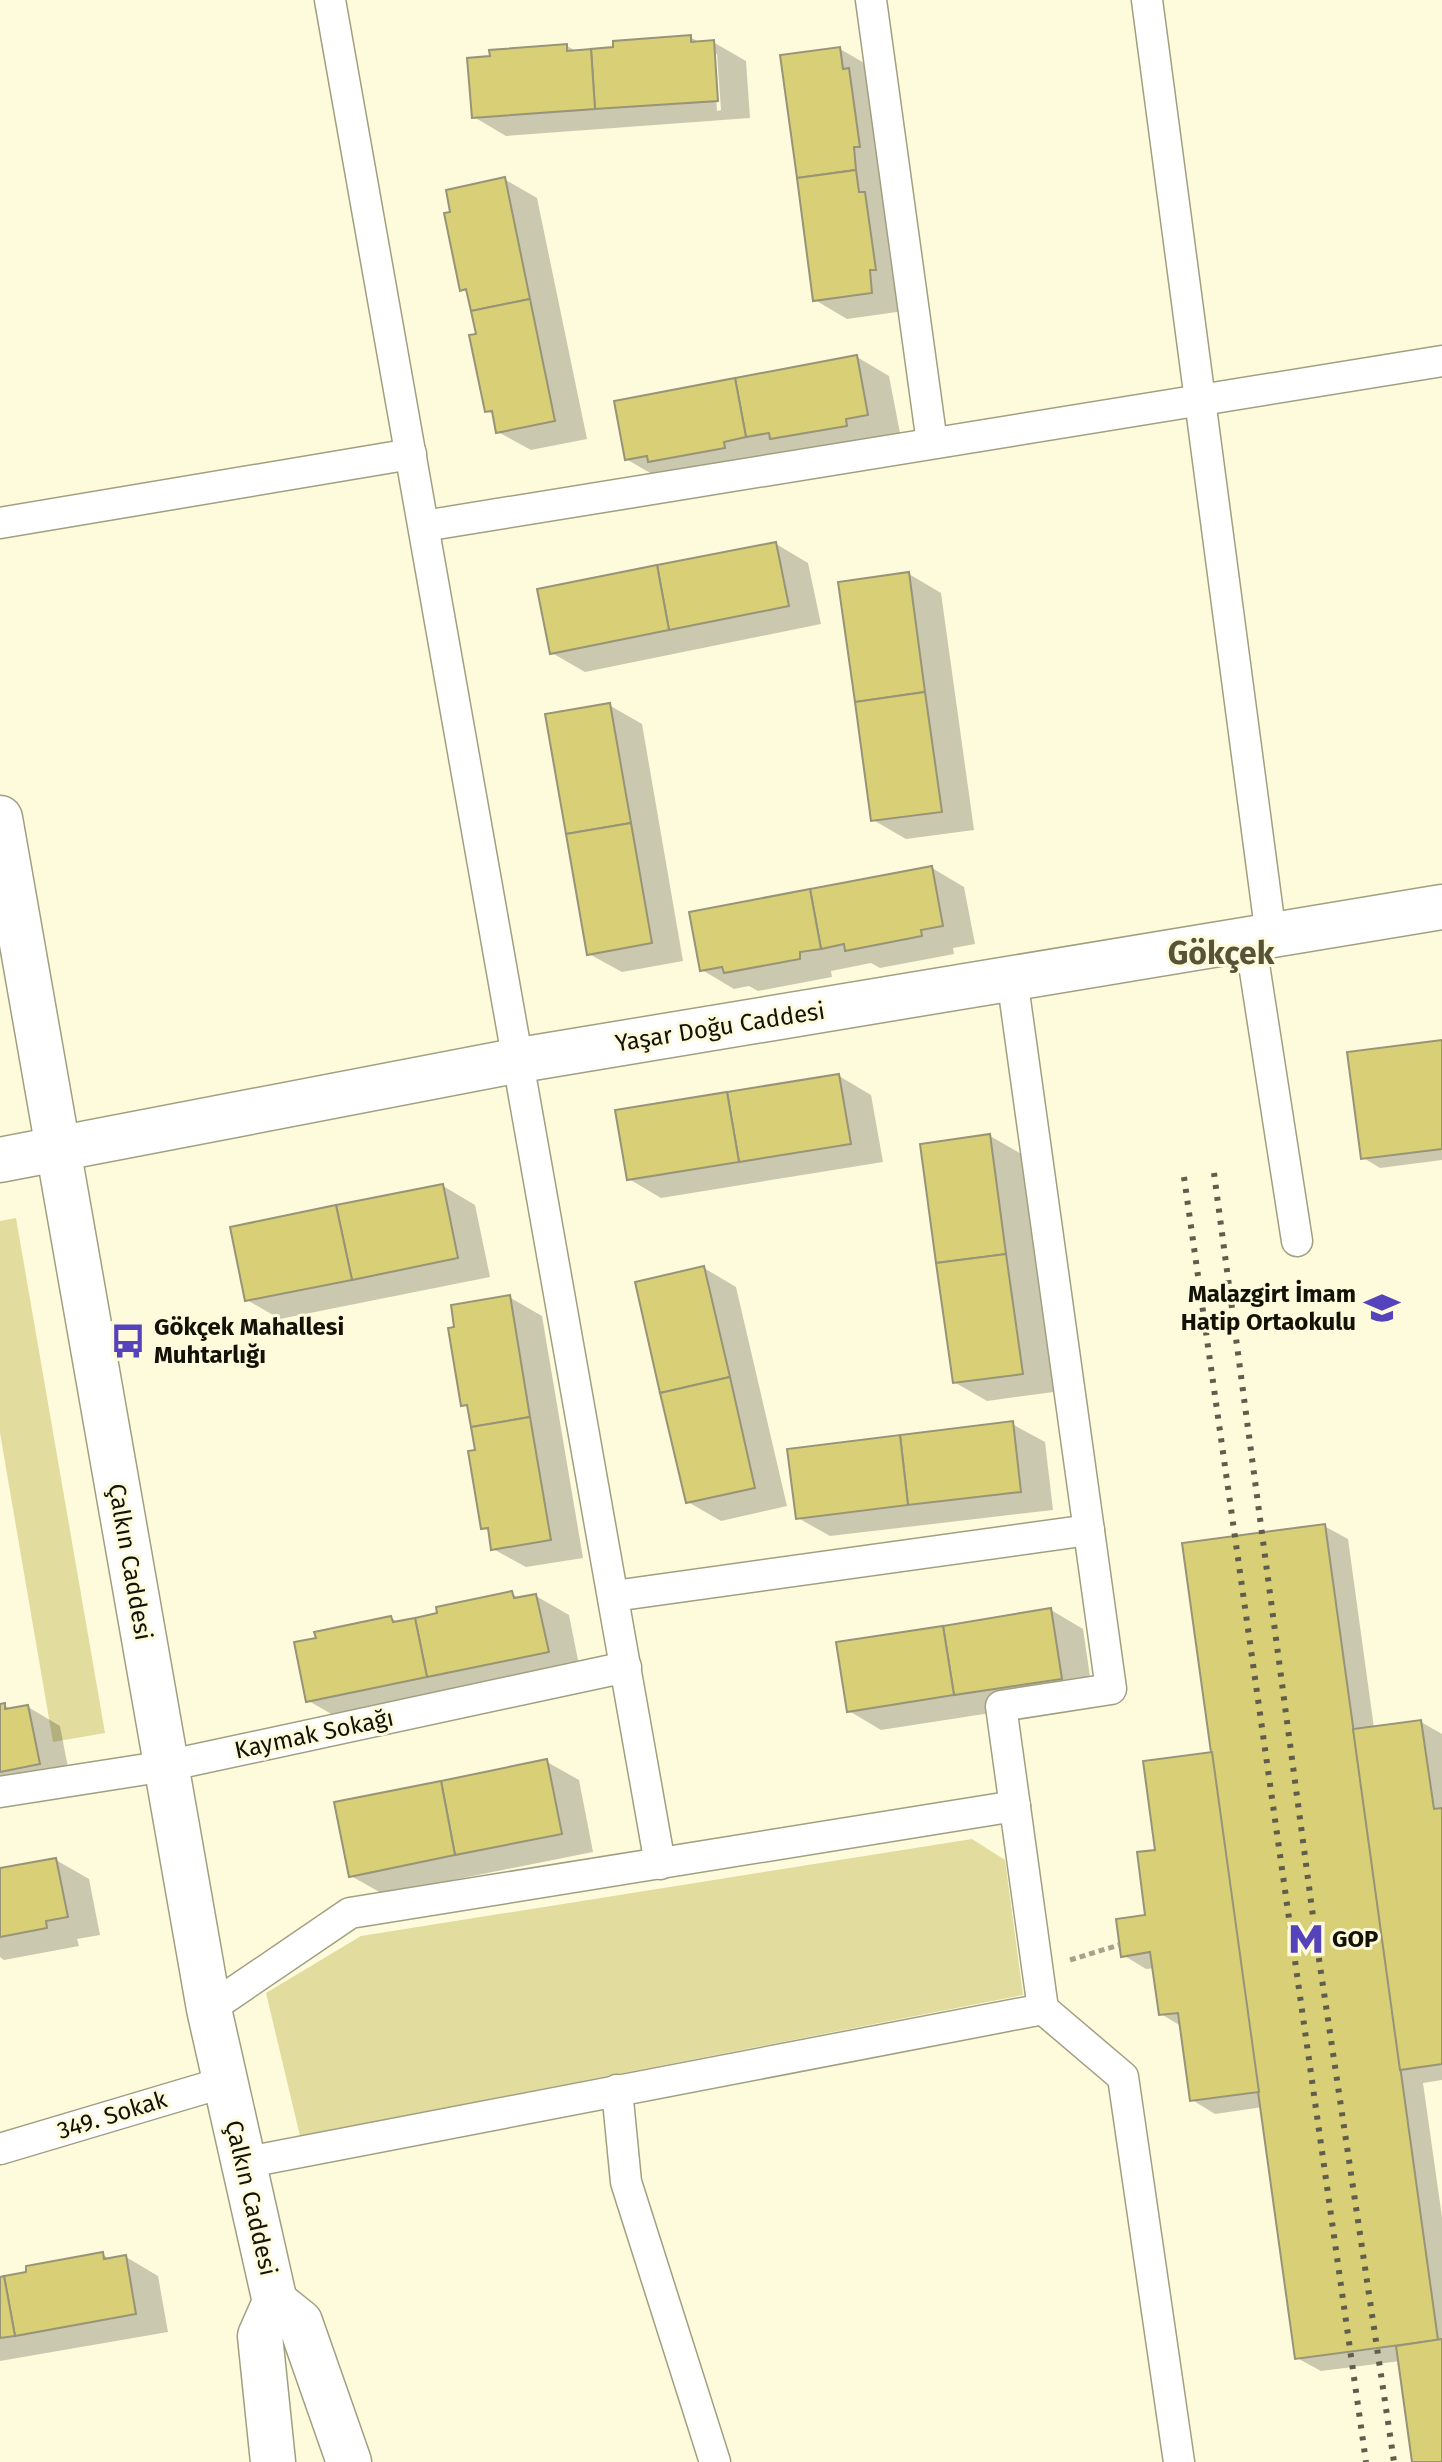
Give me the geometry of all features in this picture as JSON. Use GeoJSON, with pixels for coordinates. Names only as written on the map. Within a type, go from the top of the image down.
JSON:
{"type":"FeatureCollection","features":[{"type":"Feature","properties":{"kind":"main road","name":"Çalkın Caddesi"},"geometry":{"type":"LineString","coordinates":[[0,818],[209,2009],[275,2302],[260,2336],[273,2462]]}},
{"type":"Feature","properties":{"kind":"main road","name":"Yaşar Doğu Caddesi"},"geometry":{"type":"LineString","coordinates":[[0,1160],[520,1060],[1442,907]]}},
{"type":"Feature","properties":{"kind":"main road","name":"Çalkın Caddesi"},"geometry":{"type":"LineString","coordinates":[[275,2302],[300,2322],[349,2462]]}},
{"type":"Feature","properties":{"kind":"street"},"geometry":{"type":"LineString","coordinates":[[330,0],[660,1864]]}},
{"type":"Feature","properties":{"kind":"street"},"geometry":{"type":"LineString","coordinates":[[871,0],[932,443]]}},
{"type":"Feature","properties":{"kind":"street"},"geometry":{"type":"LineString","coordinates":[[1147,0],[1201,399],[1297,1241]]}},
{"type":"Feature","properties":{"kind":"street"},"geometry":{"type":"LineString","coordinates":[[424,526],[1442,361]]}},
{"type":"Feature","properties":{"kind":"street"},"geometry":{"type":"LineString","coordinates":[[0,523],[411,454]]}},
{"type":"Feature","properties":{"kind":"street"},"geometry":{"type":"LineString","coordinates":[[1012,978],[1111,1689],[1001,1706],[1043,2009],[1123,2077],[1179,2462]]}},
{"type":"Feature","properties":{"kind":"street"},"geometry":{"type":"LineString","coordinates":[[614,1596],[1089,1530]]}},
{"type":"Feature","properties":{"kind":"street","name":"Kaymak Sokağı"},"geometry":{"type":"LineString","coordinates":[[0,1792],[166,1766],[626,1667]]}},
{"type":"Feature","properties":{"kind":"street"},"geometry":{"type":"LineString","coordinates":[[209,2009],[350,1913],[1015,1806]]}},
{"type":"Feature","properties":{"kind":"street"},"geometry":{"type":"LineString","coordinates":[[243,2163],[1043,2009]]}},
{"type":"Feature","properties":{"kind":"street","name":"349. Sokak"},"geometry":{"type":"LineString","coordinates":[[0,2149],[225,2082]]}},
{"type":"Feature","properties":{"kind":"street"},"geometry":{"type":"LineString","coordinates":[[617,2090],[623,2171],[715,2462]]}},
{"type":"Feature","properties":{"kind":"path"},"geometry":{"type":"LineString","coordinates":[[1038,1970],[1119,1945]]}},
{"type":"Feature","properties":{"kind":"shaded area"},"geometry":{"type":"Polygon","coordinates":[[[16,1218],[105,1733],[53,1742],[0,1433],[0,1221],[16,1218]]]}},
{"type":"Feature","properties":{"kind":"shaded area"},"geometry":{"type":"Polygon","coordinates":[[[972,1839],[1005,1860],[1023,1995],[300,2136],[266,1993],[361,1936],[972,1839]]]}},
{"type":"Feature","properties":{"kind":"building"},"geometry":{"type":"Polygon","coordinates":[[[691,35],[691,42],[714,40],[718,101],[595,109],[591,49],[613,47],[613,41],[691,35]]]}},
{"type":"Feature","properties":{"kind":"building"},"geometry":{"type":"Polygon","coordinates":[[[567,44],[567,51],[591,49],[595,109],[472,118],[467,58],[490,56],[489,50],[567,44]]]}},
{"type":"Feature","properties":{"kind":"building"},"geometry":{"type":"Polygon","coordinates":[[[840,47],[843,69],[849,68],[860,147],[854,147],[856,170],[797,178],[780,55],[840,47]]]}},
{"type":"Feature","properties":{"kind":"building"},"geometry":{"type":"Polygon","coordinates":[[[856,170],[859,192],[865,192],[876,270],[870,270],[872,293],[813,301],[797,178],[856,170]]]}},
{"type":"Feature","properties":{"kind":"building"},"geometry":{"type":"Polygon","coordinates":[[[505,177],[530,299],[471,311],[466,289],[460,291],[444,213],[450,212],[446,190],[505,177]]]}},
{"type":"Feature","properties":{"kind":"building"},"geometry":{"type":"Polygon","coordinates":[[[530,299],[555,421],[496,433],[492,411],[485,412],[469,335],[476,334],[471,311],[530,299]]]}},
{"type":"Feature","properties":{"kind":"building"},"geometry":{"type":"Polygon","coordinates":[[[857,355],[868,415],[846,419],[847,426],[770,439],[769,433],[746,437],[735,378],[857,355]]]}},
{"type":"Feature","properties":{"kind":"building"},"geometry":{"type":"Polygon","coordinates":[[[735,378],[746,437],[724,442],[725,448],[648,462],[647,456],[625,460],[614,401],[735,378]]]}},
{"type":"Feature","properties":{"kind":"building"},"geometry":{"type":"Polygon","coordinates":[[[776,542],[789,606],[669,630],[657,565],[776,542]]]}},
{"type":"Feature","properties":{"kind":"building"},"geometry":{"type":"Polygon","coordinates":[[[657,565],[669,630],[550,654],[537,589],[657,565]]]}},
{"type":"Feature","properties":{"kind":"building"},"geometry":{"type":"Polygon","coordinates":[[[909,572],[925,692],[855,702],[838,582],[909,572]]]}},
{"type":"Feature","properties":{"kind":"building"},"geometry":{"type":"Polygon","coordinates":[[[925,692],[942,812],[871,821],[855,702],[925,692]]]}},
{"type":"Feature","properties":{"kind":"building"},"geometry":{"type":"Polygon","coordinates":[[[610,703],[631,823],[566,834],[545,714],[610,703]]]}},
{"type":"Feature","properties":{"kind":"building"},"geometry":{"type":"Polygon","coordinates":[[[631,823],[652,943],[587,955],[566,834],[631,823]]]}},
{"type":"Feature","properties":{"kind":"building"},"geometry":{"type":"Polygon","coordinates":[[[932,866],[943,926],[921,930],[922,936],[845,951],[844,944],[821,949],[810,889],[932,866]]]}},
{"type":"Feature","properties":{"kind":"building"},"geometry":{"type":"Polygon","coordinates":[[[810,889],[821,949],[800,952],[800,959],[724,973],[722,967],[700,971],[689,912],[810,889]]]}},
{"type":"Feature","properties":{"kind":"building"},"geometry":{"type":"Polygon","coordinates":[[[1442,1040],[1442,1149],[1361,1159],[1347,1052],[1442,1040]]]}},
{"type":"Feature","properties":{"kind":"building"},"geometry":{"type":"Polygon","coordinates":[[[839,1074],[851,1144],[739,1162],[727,1092],[839,1074]]]}},
{"type":"Feature","properties":{"kind":"building"},"geometry":{"type":"Polygon","coordinates":[[[727,1092],[739,1162],[627,1180],[615,1110],[727,1092]]]}},
{"type":"Feature","properties":{"kind":"building"},"geometry":{"type":"Polygon","coordinates":[[[990,1134],[1006,1254],[936,1263],[920,1144],[990,1134]]]}},
{"type":"Feature","properties":{"kind":"building"},"geometry":{"type":"Polygon","coordinates":[[[443,1184],[458,1258],[352,1280],[336,1205],[443,1184]]]}},
{"type":"Feature","properties":{"kind":"building"},"geometry":{"type":"Polygon","coordinates":[[[336,1205],[352,1280],[245,1301],[230,1227],[336,1205]]]}},
{"type":"Feature","properties":{"kind":"building"},"geometry":{"type":"Polygon","coordinates":[[[1006,1254],[1023,1374],[953,1383],[936,1263],[1006,1254]]]}},
{"type":"Feature","properties":{"kind":"building"},"geometry":{"type":"Polygon","coordinates":[[[704,1266],[730,1377],[660,1393],[635,1282],[704,1266]]]}},
{"type":"Feature","properties":{"kind":"building"},"geometry":{"type":"Polygon","coordinates":[[[510,1295],[530,1417],[471,1427],[467,1405],[461,1406],[448,1328],[454,1327],[451,1305],[510,1295]]]}},
{"type":"Feature","properties":{"kind":"building"},"geometry":{"type":"Polygon","coordinates":[[[730,1377],[755,1488],[686,1503],[660,1393],[730,1377]]]}},
{"type":"Feature","properties":{"kind":"building"},"geometry":{"type":"Polygon","coordinates":[[[530,1417],[551,1540],[491,1550],[488,1528],[481,1529],[468,1451],[475,1450],[471,1427],[530,1417]]]}},
{"type":"Feature","properties":{"kind":"building"},"geometry":{"type":"Polygon","coordinates":[[[1013,1421],[1021,1492],[908,1505],[900,1435],[1013,1421]]]}},
{"type":"Feature","properties":{"kind":"building"},"geometry":{"type":"Polygon","coordinates":[[[900,1435],[908,1505],[796,1519],[787,1449],[900,1435]]]}},
{"type":"Feature","properties":{"kind":"building"},"geometry":{"type":"Polygon","coordinates":[[[1325,1524],[1438,2340],[1295,2359],[1182,1543],[1325,1524]]]}},
{"type":"Feature","properties":{"kind":"building"},"geometry":{"type":"Polygon","coordinates":[[[512,1591],[514,1598],[536,1594],[549,1652],[427,1677],[415,1618],[437,1613],[436,1607],[512,1591]]]}},
{"type":"Feature","properties":{"kind":"building"},"geometry":{"type":"Polygon","coordinates":[[[1051,1608],[1062,1679],[954,1695],[943,1626],[1051,1608]]]}},
{"type":"Feature","properties":{"kind":"building"},"geometry":{"type":"Polygon","coordinates":[[[391,1616],[393,1622],[415,1618],[427,1677],[306,1702],[294,1642],[316,1638],[314,1632],[391,1616]]]}},
{"type":"Feature","properties":{"kind":"building"},"geometry":{"type":"Polygon","coordinates":[[[943,1626],[954,1695],[847,1712],[836,1642],[943,1626]]]}},
{"type":"Feature","properties":{"kind":"building"},"geometry":{"type":"Polygon","coordinates":[[[5,1703],[5,1709],[28,1705],[40,1764],[0,1772],[0,1704],[5,1703]]]}},
{"type":"Feature","properties":{"kind":"building"},"geometry":{"type":"Polygon","coordinates":[[[1421,1720],[1434,1809],[1442,1808],[1442,2064],[1400,2070],[1353,1729],[1421,1720]]]}},
{"type":"Feature","properties":{"kind":"building"},"geometry":{"type":"Polygon","coordinates":[[[1212,1752],[1259,2092],[1190,2101],[1178,2013],[1159,2015],[1150,1952],[1121,1957],[1116,1919],[1145,1915],[1137,1852],[1155,1850],[1143,1761],[1212,1752]]]}},
{"type":"Feature","properties":{"kind":"building"},"geometry":{"type":"Polygon","coordinates":[[[547,1759],[562,1834],[455,1855],[441,1781],[547,1759]]]}},
{"type":"Feature","properties":{"kind":"building"},"geometry":{"type":"Polygon","coordinates":[[[441,1781],[455,1855],[349,1877],[334,1802],[441,1781]]]}},
{"type":"Feature","properties":{"kind":"building"},"geometry":{"type":"Polygon","coordinates":[[[56,1858],[68,1917],[46,1921],[47,1928],[0,1937],[0,1868],[56,1858]]]}},
{"type":"Feature","properties":{"kind":"building"},"geometry":{"type":"Polygon","coordinates":[[[103,2252],[104,2259],[126,2255],[136,2314],[15,2336],[4,2276],[26,2272],[26,2266],[103,2252]]]}},
{"type":"Feature","properties":{"kind":"building"},"geometry":{"type":"Polygon","coordinates":[[[4,2276],[15,2336],[0,2338],[0,2277],[4,2276]]]}},
{"type":"Feature","properties":{"kind":"building"},"geometry":{"type":"Polygon","coordinates":[[[1442,2339],[1442,2462],[1412,2462],[1396,2346],[1442,2339]]]}},
{"type":"Feature","properties":{"kind":"railway"},"geometry":{"type":"LineString","coordinates":[[1214,1173],[1316,1939],[1394,2462]]}},
{"type":"Feature","properties":{"kind":"railway"},"geometry":{"type":"LineString","coordinates":[[1184,1177],[1366,2462]]}},
{"type":"Feature","properties":{"kind":"place","name":"Malazgirt İmam Hatip Ortaokulu"},"geometry":{"type":"Point","coordinates":[1382,1308]}},
{"type":"Feature","properties":{"kind":"place","name":"Gökçek Mahallesi Muhtarlığı"},"geometry":{"type":"Point","coordinates":[128,1341]}},
{"type":"Feature","properties":{"kind":"place","name":"GOP"},"geometry":{"type":"Point","coordinates":[1306,1939]}},
{"type":"Feature","properties":{"kind":"district","name":"Gökçek"},"geometry":{"type":"Point","coordinates":[1221,953]}}]}
